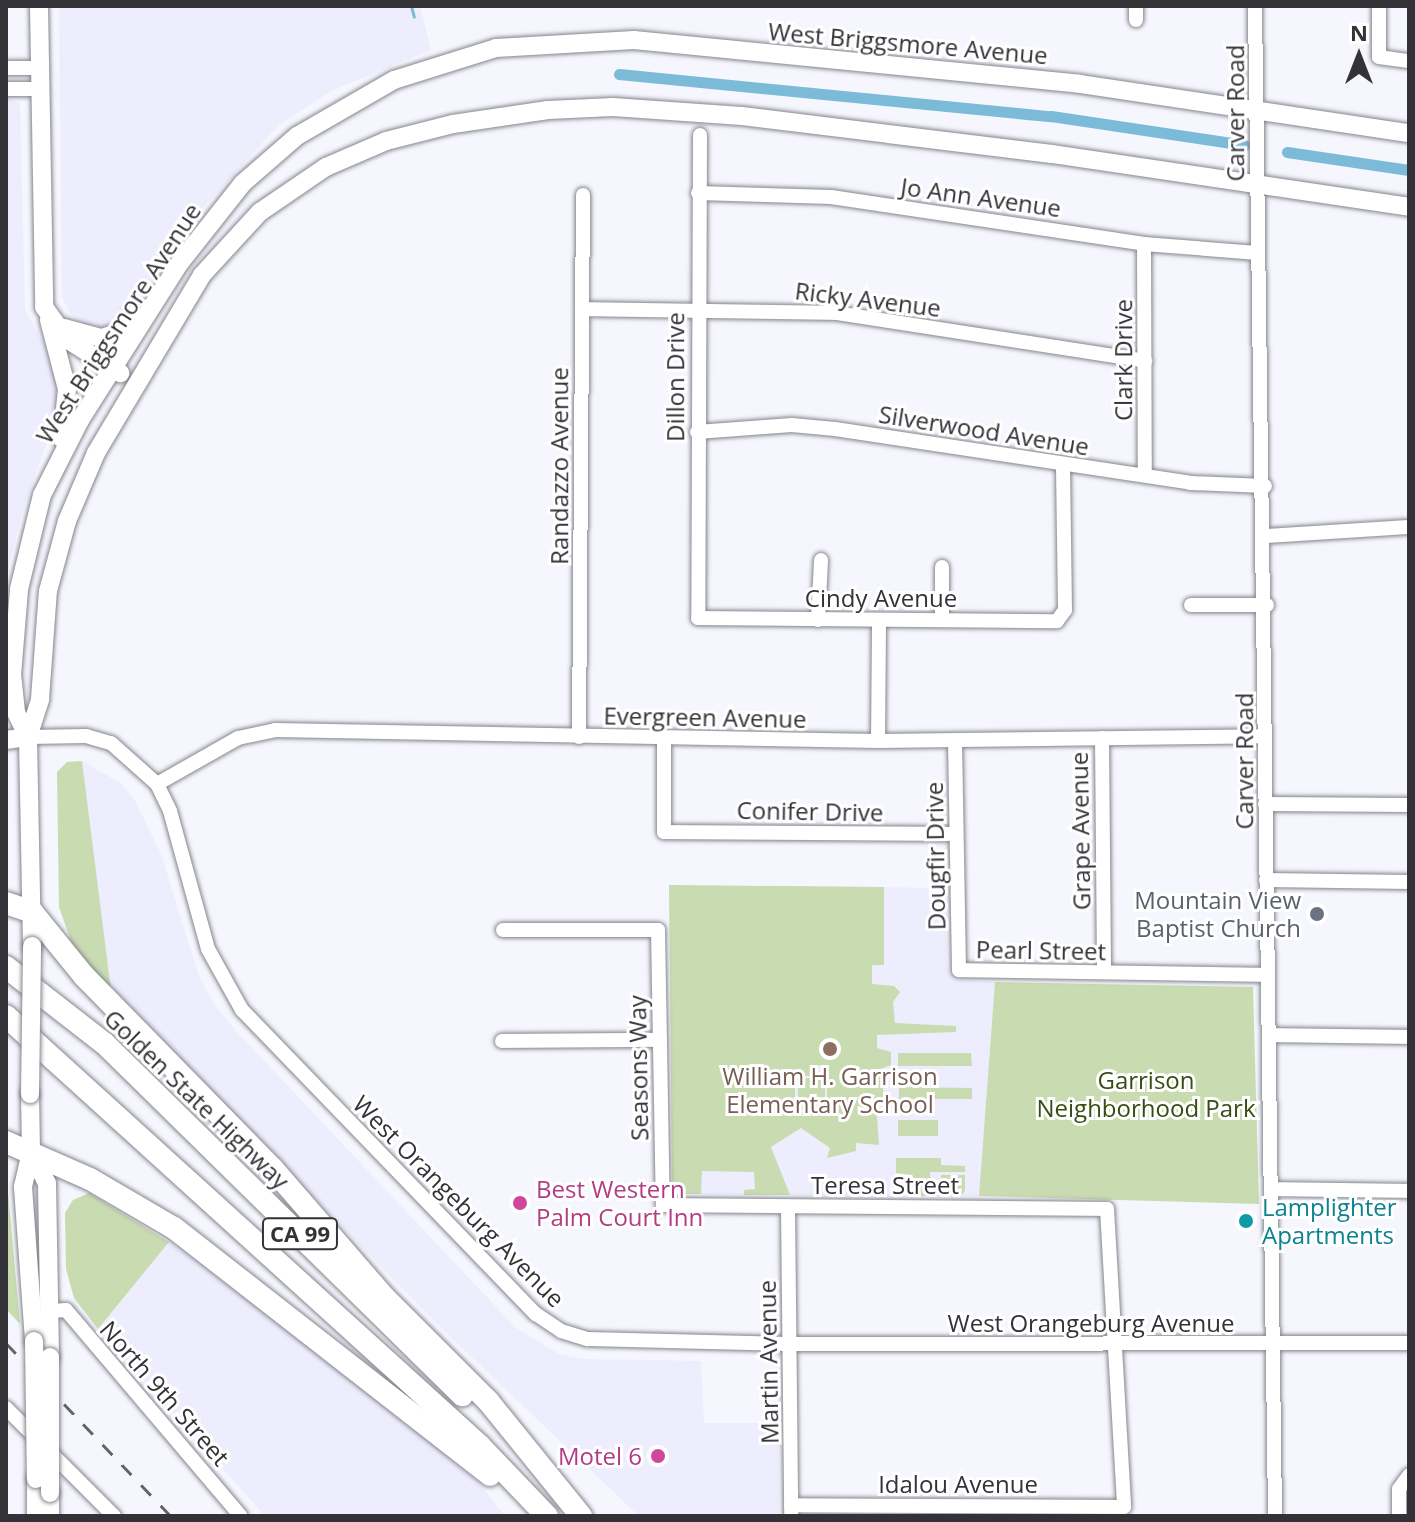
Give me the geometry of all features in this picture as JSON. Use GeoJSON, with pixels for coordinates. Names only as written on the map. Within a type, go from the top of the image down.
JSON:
{"type":"FeatureCollection","features":[{"type":"Feature","properties":{"kind":"highway"},"geometry":{"type":"LineString","coordinates":[[6,903],[32,912],[84,976],[488,1401],[581,1516]]}},
{"type":"Feature","properties":{"kind":"highway","name":"Golden State Highway"},"geometry":{"type":"LineString","coordinates":[[6,967],[105,1044],[530,1459],[581,1516]]}},
{"type":"Feature","properties":{"kind":"highway","name":"CA 99"},"geometry":{"type":"LineString","coordinates":[[6,1016],[480,1446],[547,1516]]}},
{"type":"Feature","properties":{"kind":"highway"},"geometry":{"type":"LineString","coordinates":[[6,1142],[141,1208],[222,1262],[461,1450],[529,1516]]}},
{"type":"Feature","properties":{"kind":"main road"},"geometry":{"type":"LineString","coordinates":[[39,6],[42,295],[67,389],[67,417],[55,466]]}},
{"type":"Feature","properties":{"kind":"main road","name":"West Briggsmore Avenue"},"geometry":{"type":"LineString","coordinates":[[28,737],[16,712],[13,632],[35,519],[55,466],[112,369],[209,222],[275,154],[351,101],[444,62],[525,44],[634,40],[1080,84],[1409,133]]}},
{"type":"Feature","properties":{"kind":"main road","name":"West Briggsmore Avenue"},"geometry":{"type":"LineString","coordinates":[[31,1152],[32,912],[28,737],[40,699],[44,617],[56,557],[79,488],[136,383],[202,275],[260,212],[355,154],[453,124],[578,107],[669,110],[1037,152],[1409,207]]}},
{"type":"Feature","properties":{"kind":"main road"},"geometry":{"type":"LineString","coordinates":[[48,318],[87,337],[117,334],[169,261],[209,222]]}},
{"type":"Feature","properties":{"kind":"main road"},"geometry":{"type":"LineString","coordinates":[[48,318],[68,340],[136,383]]}},
{"type":"Feature","properties":{"kind":"main road"},"geometry":{"type":"LineString","coordinates":[[6,740],[28,737]]}},
{"type":"Feature","properties":{"kind":"main road"},"geometry":{"type":"LineString","coordinates":[[31,1152],[47,1183],[51,1311],[50,1516]]}},
{"type":"Feature","properties":{"kind":"main road"},"geometry":{"type":"LineString","coordinates":[[31,1152],[23,1187],[34,1341],[36,1516]]}},
{"type":"Feature","properties":{"kind":"street","name":"Carver Road"},"geometry":{"type":"LineString","coordinates":[[1255,6],[1267,605],[1265,804],[1275,1516]]}},
{"type":"Feature","properties":{"kind":"street"},"geometry":{"type":"LineString","coordinates":[[1379,6],[1379,57],[1409,61]]}},
{"type":"Feature","properties":{"kind":"street"},"geometry":{"type":"LineString","coordinates":[[6,68],[39,68]]}},
{"type":"Feature","properties":{"kind":"street"},"geometry":{"type":"LineString","coordinates":[[6,89],[40,89]]}},
{"type":"Feature","properties":{"kind":"street","name":"Dillon Drive"},"geometry":{"type":"LineString","coordinates":[[698,618],[696,309],[700,135]]}},
{"type":"Feature","properties":{"kind":"street","name":"Jo Ann Avenue"},"geometry":{"type":"LineString","coordinates":[[698,193],[831,197],[1144,244],[1258,253]]}},
{"type":"Feature","properties":{"kind":"street","name":"Randazzo Avenue"},"geometry":{"type":"LineString","coordinates":[[579,737],[583,195]]}},
{"type":"Feature","properties":{"kind":"street","name":"Clark Drive"},"geometry":{"type":"LineString","coordinates":[[1144,244],[1145,475]]}},
{"type":"Feature","properties":{"kind":"street","name":"Ricky Avenue"},"geometry":{"type":"LineString","coordinates":[[582,309],[836,313],[1145,361]]}},
{"type":"Feature","properties":{"kind":"street","name":"Silverwood Avenue"},"geometry":{"type":"LineString","coordinates":[[697,432],[807,426],[1063,465],[1265,486]]}},
{"type":"Feature","properties":{"kind":"street","name":"Cindy Avenue"},"geometry":{"type":"LineString","coordinates":[[698,618],[879,621],[1063,619],[1063,465]]}},
{"type":"Feature","properties":{"kind":"street"},"geometry":{"type":"LineString","coordinates":[[1266,536],[1409,527]]}},
{"type":"Feature","properties":{"kind":"street"},"geometry":{"type":"LineString","coordinates":[[818,620],[821,560]]}},
{"type":"Feature","properties":{"kind":"street"},"geometry":{"type":"LineString","coordinates":[[942,567],[942,619]]}},
{"type":"Feature","properties":{"kind":"street"},"geometry":{"type":"LineString","coordinates":[[1191,605],[1267,605]]}},
{"type":"Feature","properties":{"kind":"street"},"geometry":{"type":"LineString","coordinates":[[878,741],[879,621]]}},
{"type":"Feature","properties":{"kind":"street","name":"Evergreen Avenue"},"geometry":{"type":"LineString","coordinates":[[157,784],[238,738],[275,730],[878,741],[1265,736]]}},
{"type":"Feature","properties":{"kind":"street","name":"West Orangeburg Avenue"},"geometry":{"type":"LineString","coordinates":[[28,737],[86,736],[111,743],[157,784],[170,811],[208,949],[242,1010],[536,1314],[561,1331],[588,1339],[789,1344],[1117,1346],[1409,1343]]}},
{"type":"Feature","properties":{"kind":"street","name":"Conifer Drive"},"geometry":{"type":"LineString","coordinates":[[664,738],[664,832],[956,834]]}},
{"type":"Feature","properties":{"kind":"street","name":"Grape Avenue"},"geometry":{"type":"LineString","coordinates":[[1102,738],[1104,972]]}},
{"type":"Feature","properties":{"kind":"street","name":"Dougfir Drive"},"geometry":{"type":"LineString","coordinates":[[955,741],[959,970]]}},
{"type":"Feature","properties":{"kind":"street"},"geometry":{"type":"LineString","coordinates":[[1265,804],[1409,805]]}},
{"type":"Feature","properties":{"kind":"street"},"geometry":{"type":"LineString","coordinates":[[1266,880],[1409,882]]}},
{"type":"Feature","properties":{"kind":"street","name":"Seasons Way"},"geometry":{"type":"LineString","coordinates":[[503,930],[658,930],[663,1205]]}},
{"type":"Feature","properties":{"kind":"street","name":"Pearl Street"},"geometry":{"type":"LineString","coordinates":[[959,970],[1267,975]]}},
{"type":"Feature","properties":{"kind":"street"},"geometry":{"type":"LineString","coordinates":[[1269,1035],[1409,1037]]}},
{"type":"Feature","properties":{"kind":"street"},"geometry":{"type":"LineString","coordinates":[[502,1041],[660,1040]]}},
{"type":"Feature","properties":{"kind":"street"},"geometry":{"type":"LineString","coordinates":[[1272,1189],[1409,1191]]}},
{"type":"Feature","properties":{"kind":"street","name":"Teresa Street"},"geometry":{"type":"LineString","coordinates":[[663,1205],[1107,1209],[1117,1346]]}},
{"type":"Feature","properties":{"kind":"street","name":"Martin Avenue"},"geometry":{"type":"LineString","coordinates":[[788,1207],[791,1511]]}},
{"type":"Feature","properties":{"kind":"street","name":"North 9th Street"},"geometry":{"type":"LineString","coordinates":[[51,1311],[66,1310],[241,1516]]}},
{"type":"Feature","properties":{"kind":"street","name":"Idalou Avenue"},"geometry":{"type":"LineString","coordinates":[[791,1511],[1124,1507],[1117,1346]]}},
{"type":"Feature","properties":{"kind":"street"},"geometry":{"type":"LineString","coordinates":[[6,1408],[114,1516]]}},
{"type":"Feature","properties":{"kind":"street"},"geometry":{"type":"LineString","coordinates":[[1399,1516],[1407,1476]]}},
{"type":"Feature","properties":{"kind":"shaded area"},"geometry":{"type":"Polygon","coordinates":[[[59,6],[420,6],[431,50],[333,90],[279,125],[190,222],[131,314],[105,328],[84,325],[69,312],[62,296],[59,6]]]}},
{"type":"Feature","properties":{"kind":"shaded area"},"geometry":{"type":"Polygon","coordinates":[[[6,96],[20,104],[25,310],[50,355],[58,391],[52,429],[23,509],[6,578],[6,96]]]}},
{"type":"Feature","properties":{"kind":"shaded area"},"geometry":{"type":"Polygon","coordinates":[[[82,761],[122,784],[135,801],[161,854],[199,976],[214,1004],[238,1033],[516,1328],[559,1354],[582,1359],[701,1361],[704,1423],[778,1423],[779,1516],[639,1516],[442,1329],[111,990],[82,761]]]}},
{"type":"Feature","properties":{"kind":"shaded area","name":"William H. Garrison Elementary School"},"geometry":{"type":"Polygon","coordinates":[[[669,885],[946,888],[947,968],[960,980],[995,982],[979,1196],[684,1194],[672,1181],[669,885]]]}},
{"type":"Feature","properties":{"kind":"shaded area"},"geometry":{"type":"Polygon","coordinates":[[[169,1242],[270,1314],[477,1481],[505,1516],[265,1516],[98,1329],[169,1242]]]}},
{"type":"Feature","properties":{"kind":"green space"},"geometry":{"type":"Polygon","coordinates":[[[82,761],[111,990],[72,944],[59,907],[57,772],[67,762],[82,761]]]}},
{"type":"Feature","properties":{"kind":"green space","name":"William H. Garrison Elementary School"},"geometry":{"type":"Polygon","coordinates":[[[669,885],[884,887],[884,965],[872,965],[872,984],[894,986],[900,992],[893,1002],[895,1023],[956,1026],[956,1032],[877,1035],[877,1048],[891,1052],[891,1065],[880,1069],[885,1102],[876,1103],[879,1145],[856,1143],[856,1151],[827,1158],[830,1148],[801,1128],[771,1147],[790,1195],[744,1195],[744,1190],[755,1189],[754,1172],[702,1171],[701,1194],[684,1194],[672,1181],[669,885]],[[813,1065],[813,1076],[795,1076],[795,1112],[827,1112],[827,1066],[813,1065]]]}},
{"type":"Feature","properties":{"kind":"green space","name":"Garrison Neighborhood Park"},"geometry":{"type":"Polygon","coordinates":[[[995,982],[1253,987],[1259,1204],[979,1196],[995,982]]]}},
{"type":"Feature","properties":{"kind":"green space"},"geometry":{"type":"Polygon","coordinates":[[[898,1053],[971,1053],[972,1066],[898,1066],[898,1053]]]}},
{"type":"Feature","properties":{"kind":"green space"},"geometry":{"type":"Polygon","coordinates":[[[797,1078],[825,1078],[825,1110],[799,1110],[797,1078]]]}},
{"type":"Feature","properties":{"kind":"green space"},"geometry":{"type":"Polygon","coordinates":[[[899,1087],[972,1088],[972,1099],[899,1099],[899,1087]]]}},
{"type":"Feature","properties":{"kind":"green space"},"geometry":{"type":"Polygon","coordinates":[[[898,1120],[938,1120],[938,1136],[898,1136],[898,1120]]]}},
{"type":"Feature","properties":{"kind":"green space"},"geometry":{"type":"Polygon","coordinates":[[[896,1158],[941,1158],[941,1165],[965,1166],[965,1172],[930,1172],[931,1183],[940,1183],[940,1191],[941,1175],[965,1175],[965,1191],[961,1196],[920,1196],[912,1175],[896,1173],[896,1158]]]}},
{"type":"Feature","properties":{"kind":"green space"},"geometry":{"type":"Polygon","coordinates":[[[6,1175],[8,1192],[20,1324],[6,1309],[6,1175]]]}},
{"type":"Feature","properties":{"kind":"green space"},"geometry":{"type":"Polygon","coordinates":[[[89,1193],[169,1242],[98,1329],[74,1298],[66,1269],[65,1213],[73,1200],[89,1193]]]}},
{"type":"Feature","properties":{"kind":"waterway"},"geometry":{"type":"LineString","coordinates":[[411,6],[414,17]]}},
{"type":"Feature","properties":{"kind":"waterway"},"geometry":{"type":"LineString","coordinates":[[619,74],[1051,116],[1245,145]]}},
{"type":"Feature","properties":{"kind":"waterway"},"geometry":{"type":"LineString","coordinates":[[1287,152],[1409,170]]}},
{"type":"Feature","properties":{"kind":"railway"},"geometry":{"type":"LineString","coordinates":[[6,1343],[171,1516]]}},
{"type":"Feature","properties":{"kind":"place","name":"Mountain View Baptist Church"},"geometry":{"type":"Point","coordinates":[1317,914]}},
{"type":"Feature","properties":{"kind":"place","name":"William H. Garrison Elementary School"},"geometry":{"type":"Point","coordinates":[830,1049]}},
{"type":"Feature","properties":{"kind":"place","name":"Best Western Palm Court Inn"},"geometry":{"type":"Point","coordinates":[520,1203]}},
{"type":"Feature","properties":{"kind":"place","name":"Lamplighter Apartments"},"geometry":{"type":"Point","coordinates":[1246,1221]}},
{"type":"Feature","properties":{"kind":"place","name":"Motel 6"},"geometry":{"type":"Point","coordinates":[658,1456]}}]}
